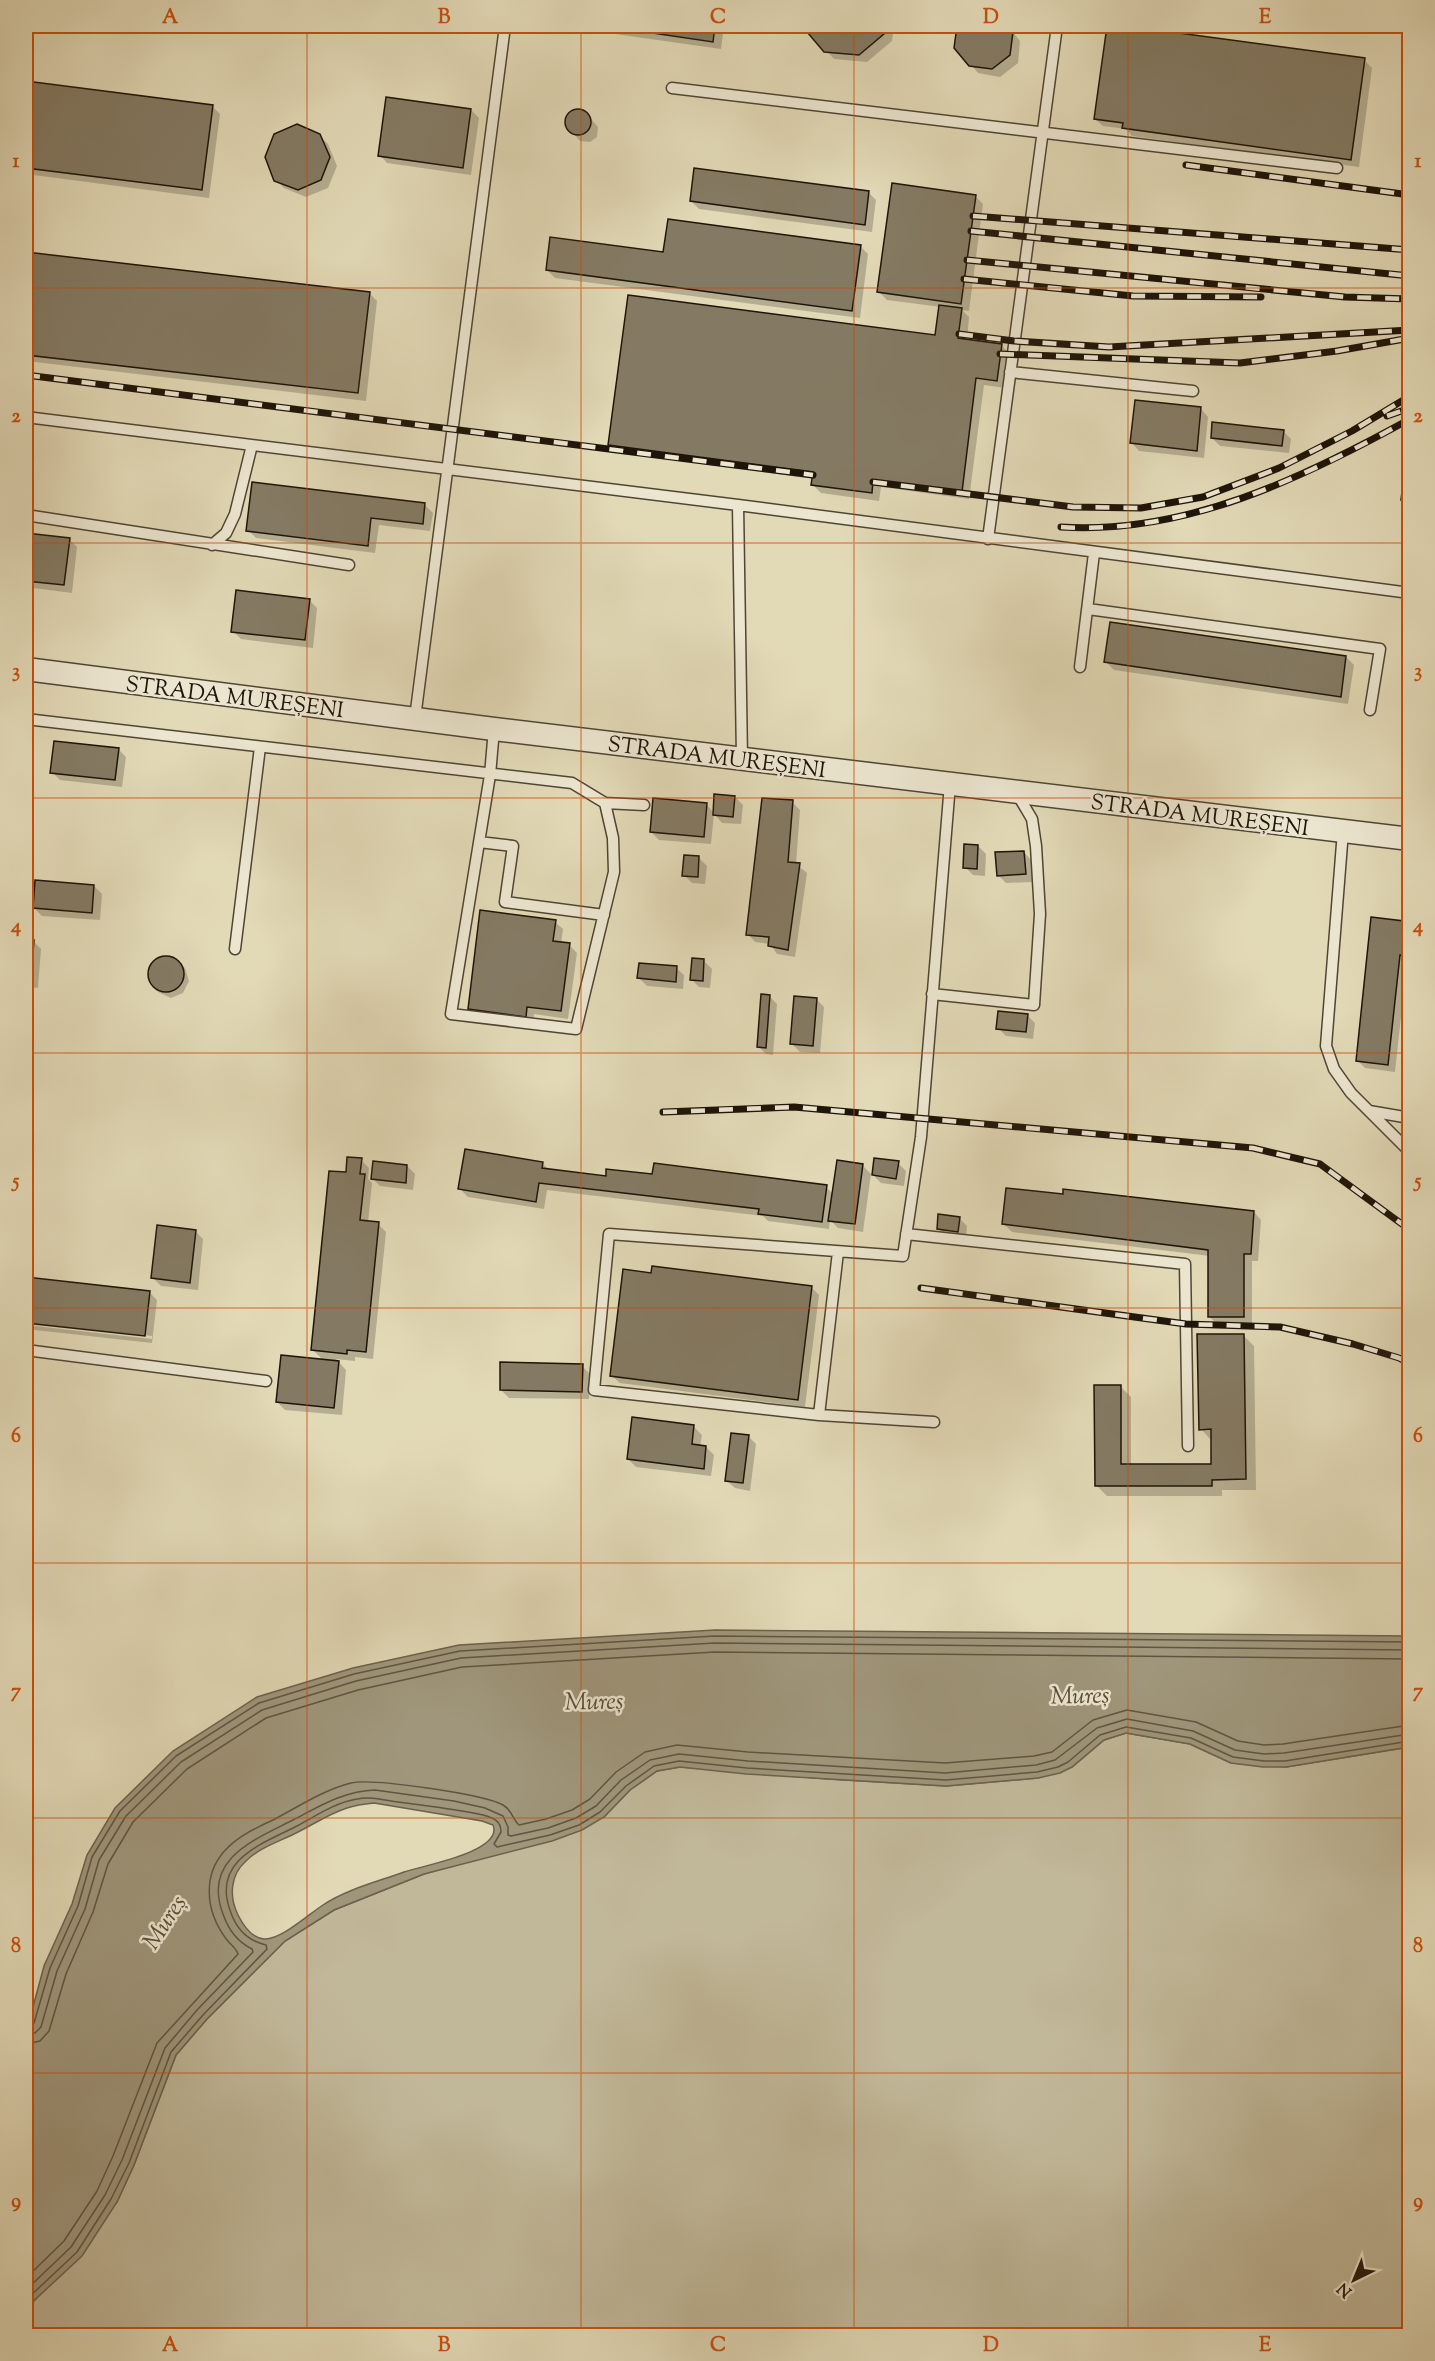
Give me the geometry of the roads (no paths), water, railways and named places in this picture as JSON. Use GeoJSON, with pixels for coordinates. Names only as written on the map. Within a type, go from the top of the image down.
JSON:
{"type":"FeatureCollection","features":[{"type":"Feature","properties":{"kind":"street","name":"STRADA MUREȘENI"},"geometry":{"type":"LineString","coordinates":[[26,669],[494,729],[1410,839]]}},
{"type":"Feature","properties":{"kind":"lane"},"geometry":{"type":"LineString","coordinates":[[415,718],[505,26]]}},
{"type":"Feature","properties":{"kind":"lane"},"geometry":{"type":"LineString","coordinates":[[988,539],[1057,26]]}},
{"type":"Feature","properties":{"kind":"lane"},"geometry":{"type":"LineString","coordinates":[[672,88],[1337,168]]}},
{"type":"Feature","properties":{"kind":"lane"},"geometry":{"type":"LineString","coordinates":[[1010,372],[1193,391]]}},
{"type":"Feature","properties":{"kind":"lane"},"geometry":{"type":"LineString","coordinates":[[26,417],[738,505],[1410,593]]}},
{"type":"Feature","properties":{"kind":"lane"},"geometry":{"type":"LineString","coordinates":[[212,545],[226,532],[235,514],[252,445]]}},
{"type":"Feature","properties":{"kind":"lane"},"geometry":{"type":"LineString","coordinates":[[738,505],[742,758]]}},
{"type":"Feature","properties":{"kind":"lane"},"geometry":{"type":"LineString","coordinates":[[26,515],[349,565]]}},
{"type":"Feature","properties":{"kind":"lane"},"geometry":{"type":"LineString","coordinates":[[1080,667],[1094,553]]}},
{"type":"Feature","properties":{"kind":"lane"},"geometry":{"type":"LineString","coordinates":[[1088,609],[1380,649],[1370,710]]}},
{"type":"Feature","properties":{"kind":"lane"},"geometry":{"type":"LineString","coordinates":[[26,719],[572,783],[605,803],[644,805]]}},
{"type":"Feature","properties":{"kind":"lane"},"geometry":{"type":"LineString","coordinates":[[494,729],[490,775],[451,1014],[576,1029],[614,872],[613,838],[605,803]]}},
{"type":"Feature","properties":{"kind":"lane"},"geometry":{"type":"LineString","coordinates":[[235,949],[260,747]]}},
{"type":"Feature","properties":{"kind":"lane"},"geometry":{"type":"LineString","coordinates":[[934,1422],[819,1415],[594,1390],[609,1234],[903,1256],[921,1137],[950,784]]}},
{"type":"Feature","properties":{"kind":"lane"},"geometry":{"type":"LineString","coordinates":[[932,994],[1034,1005],[1040,914],[1036,846],[1032,819],[1016,791]]}},
{"type":"Feature","properties":{"kind":"lane"},"geometry":{"type":"LineString","coordinates":[[1343,831],[1326,1046],[1334,1069],[1351,1093],[1410,1152]]}},
{"type":"Feature","properties":{"kind":"lane"},"geometry":{"type":"LineString","coordinates":[[479,842],[513,846],[505,902],[604,915]]}},
{"type":"Feature","properties":{"kind":"lane"},"geometry":{"type":"LineString","coordinates":[[1369,1111],[1410,1118]]}},
{"type":"Feature","properties":{"kind":"lane"},"geometry":{"type":"LineString","coordinates":[[906,1234],[1185,1264],[1188,1446]]}},
{"type":"Feature","properties":{"kind":"lane"},"geometry":{"type":"LineString","coordinates":[[819,1415],[838,1252]]}},
{"type":"Feature","properties":{"kind":"lane"},"geometry":{"type":"LineString","coordinates":[[26,1350],[266,1381]]}},
{"type":"Feature","properties":{"kind":"water","name":"Mureș"},"geometry":{"type":"Polygon","coordinates":[[[715,1630],[1409,1636],[1409,1747],[1286,1767],[1263,1767],[1231,1763],[1190,1744],[1126,1733],[1104,1740],[1072,1767],[1060,1773],[1038,1778],[946,1786],[746,1774],[680,1767],[657,1771],[630,1790],[604,1817],[582,1830],[552,1841],[424,1874],[334,1910],[285,1941],[207,2019],[176,2055],[134,2165],[117,2202],[82,2256],[26,2308],[26,2033],[44,1966],[72,1904],[87,1855],[115,1808],[173,1751],[257,1697],[353,1668],[459,1645],[715,1630]],[[374,1803],[347,1808],[251,1856],[234,1879],[232,1894],[235,1908],[242,1923],[252,1934],[264,1939],[271,1938],[286,1931],[342,1894],[474,1850],[486,1843],[493,1835],[493,1825],[482,1821],[374,1803]]]}},
{"type":"Feature","properties":{"kind":"railway"},"geometry":{"type":"LineString","coordinates":[[1186,165],[1410,195]]}},
{"type":"Feature","properties":{"kind":"railway"},"geometry":{"type":"LineString","coordinates":[[973,216],[1410,250]]}},
{"type":"Feature","properties":{"kind":"railway"},"geometry":{"type":"LineString","coordinates":[[971,231],[1410,276]]}},
{"type":"Feature","properties":{"kind":"railway"},"geometry":{"type":"LineString","coordinates":[[967,260],[1345,297],[1410,299]]}},
{"type":"Feature","properties":{"kind":"railway"},"geometry":{"type":"LineString","coordinates":[[964,279],[1133,296],[1261,297]]}},
{"type":"Feature","properties":{"kind":"railway"},"geometry":{"type":"LineString","coordinates":[[959,334],[1014,341],[1109,347],[1410,330]]}},
{"type":"Feature","properties":{"kind":"railway"},"geometry":{"type":"LineString","coordinates":[[1000,354],[1240,363],[1337,351],[1410,338]]}},
{"type":"Feature","properties":{"kind":"railway"},"geometry":{"type":"LineString","coordinates":[[26,375],[813,475]]}},
{"type":"Feature","properties":{"kind":"railway"},"geometry":{"type":"LineString","coordinates":[[873,482],[1073,507],[1141,508],[1203,497],[1279,468],[1352,431],[1410,396]]}},
{"type":"Feature","properties":{"kind":"railway"},"geometry":{"type":"LineString","coordinates":[[1387,416],[1410,408]]}},
{"type":"Feature","properties":{"kind":"railway"},"geometry":{"type":"LineString","coordinates":[[1061,527],[1107,527],[1153,522],[1198,512],[1285,481],[1328,462],[1410,419]]}},
{"type":"Feature","properties":{"kind":"railway"},"geometry":{"type":"LineString","coordinates":[[663,1112],[794,1107],[1253,1148],[1320,1164],[1410,1230]]}},
{"type":"Feature","properties":{"kind":"railway"},"geometry":{"type":"LineString","coordinates":[[921,1288],[1186,1324],[1280,1327],[1353,1344],[1399,1358],[1410,1364]]}}]}
